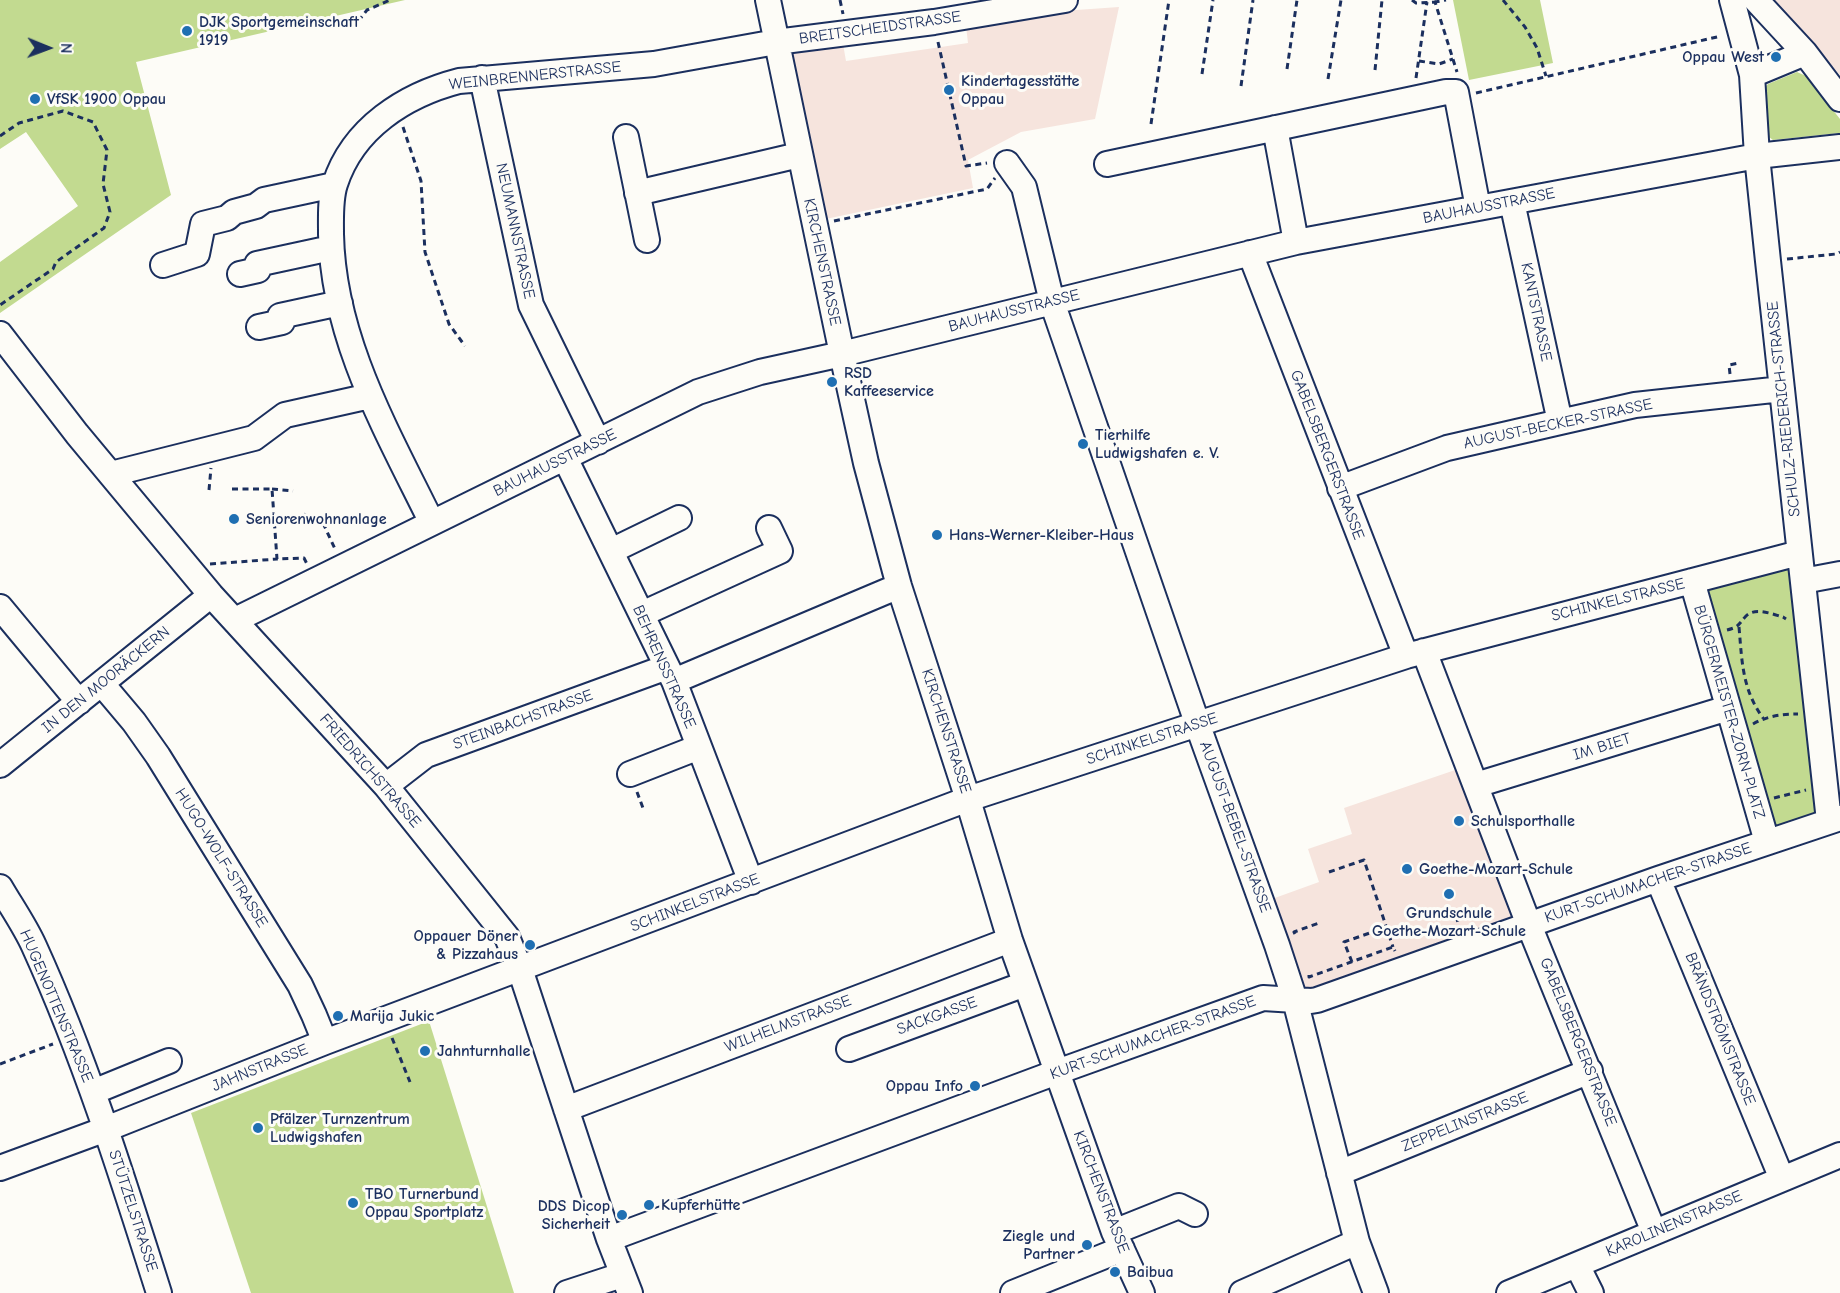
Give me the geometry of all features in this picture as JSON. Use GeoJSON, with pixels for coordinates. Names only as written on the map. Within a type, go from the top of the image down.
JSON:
{"type":"FeatureCollection","features":[{"type":"Feature","properties":{"kind":"street","name":"KIRCHENSTRASSE"},"geometry":{"type":"LineString","coordinates":[[768,0],[866,463],[899,586],[1025,984],[1118,1241],[1142,1293]]}},
{"type":"Feature","properties":{"kind":"street","name":"BREITSCHEIDSTRASSE"},"geometry":{"type":"LineString","coordinates":[[776,42],[934,22],[983,7],[1065,0]]}},
{"type":"Feature","properties":{"kind":"street","name":"SCHULZ-RIEDERICH-STRASSE"},"geometry":{"type":"LineString","coordinates":[[1732,0],[1752,75],[1757,156],[1799,553],[1826,785],[1835,819]]}},
{"type":"Feature","properties":{"kind":"street"},"geometry":{"type":"LineString","coordinates":[[1756,0],[1805,53],[1840,99]]}},
{"type":"Feature","properties":{"kind":"street","name":"WEINBRENNERSTRASSE"},"geometry":{"type":"LineString","coordinates":[[432,523],[370,396],[350,344],[340,303],[331,248],[334,185],[345,160],[358,140],[376,122],[414,97],[436,87],[459,81],[654,64],[776,42]]}},
{"type":"Feature","properties":{"kind":"street"},"geometry":{"type":"LineString","coordinates":[[1752,75],[1805,53]]}},
{"type":"Feature","properties":{"kind":"street","name":"NEUMANNSTRASSE"},"geometry":{"type":"LineString","coordinates":[[482,78],[531,305],[598,442]]}},
{"type":"Feature","properties":{"kind":"street"},"geometry":{"type":"LineString","coordinates":[[1107,164],[1446,92],[1456,92],[1478,208]]}},
{"type":"Feature","properties":{"kind":"street"},"geometry":{"type":"LineString","coordinates":[[1275,128],[1296,242]]}},
{"type":"Feature","properties":{"kind":"street"},"geometry":{"type":"LineString","coordinates":[[626,137],[646,240]]}},
{"type":"Feature","properties":{"kind":"street","name":"BAUHAUSSTRASSE"},"geometry":{"type":"LineString","coordinates":[[235,620],[698,392],[760,372],[842,354],[1296,242],[1757,156],[1840,147]]}},
{"type":"Feature","properties":{"kind":"street"},"geometry":{"type":"LineString","coordinates":[[637,193],[799,155]]}},
{"type":"Feature","properties":{"kind":"street","name":"AUGUST-BEBEL-STRASSE"},"geometry":{"type":"LineString","coordinates":[[1007,163],[1023,186],[1052,302],[1198,724],[1278,945],[1295,1000],[1357,1242],[1376,1293]]}},
{"type":"Feature","properties":{"kind":"street"},"geometry":{"type":"LineString","coordinates":[[163,265],[197,254],[203,224],[227,218],[234,212],[256,206],[264,200],[334,185]]}},
{"type":"Feature","properties":{"kind":"street","name":"KANTSTRASSE"},"geometry":{"type":"LineString","coordinates":[[1512,202],[1560,422]]}},
{"type":"Feature","properties":{"kind":"street"},"geometry":{"type":"LineString","coordinates":[[240,274],[258,270],[257,264],[331,248]]}},
{"type":"Feature","properties":{"kind":"street","name":"GABELSBERGERSTRASSE"},"geometry":{"type":"LineString","coordinates":[[1250,253],[1340,488],[1476,785],[1529,925],[1654,1232]]}},
{"type":"Feature","properties":{"kind":"street"},"geometry":{"type":"LineString","coordinates":[[259,327],[282,322],[280,316],[340,303]]}},
{"type":"Feature","properties":{"kind":"street","name":"FRIEDRICHSTRASSE"},"geometry":{"type":"LineString","coordinates":[[0,334],[111,474],[212,595],[386,786],[507,937],[520,969],[626,1284],[567,1293]]}},
{"type":"Feature","properties":{"kind":"street","name":"AUGUST-BECKER-STRASSE"},"geometry":{"type":"LineString","coordinates":[[1340,488],[1447,448],[1635,405],[1782,389]]}},
{"type":"Feature","properties":{"kind":"street"},"geometry":{"type":"LineString","coordinates":[[111,474],[254,438],[285,415],[370,396]]}},
{"type":"Feature","properties":{"kind":"street","name":"BEHRENSSTRASSE"},"geometry":{"type":"LineString","coordinates":[[565,458],[671,674],[751,882]]}},
{"type":"Feature","properties":{"kind":"street"},"geometry":{"type":"LineString","coordinates":[[610,551],[680,518]]}},
{"type":"Feature","properties":{"kind":"street"},"geometry":{"type":"LineString","coordinates":[[642,614],[780,551],[769,528]]}},
{"type":"Feature","properties":{"kind":"street","name":"SCHINKELSTRASSE"},"geometry":{"type":"LineString","coordinates":[[520,969],[968,799],[1415,653],[1799,553]]}},
{"type":"Feature","properties":{"kind":"street"},"geometry":{"type":"LineString","coordinates":[[1803,581],[1840,574]]}},
{"type":"Feature","properties":{"kind":"street","name":"BÜRGERMEISTER-ZORN-PLATZ"},"geometry":{"type":"LineString","coordinates":[[1692,581],[1767,842]]}},
{"type":"Feature","properties":{"kind":"street","name":"STEINBACHSTRASSE"},"geometry":{"type":"LineString","coordinates":[[386,786],[426,755],[671,674],[899,586]]}},
{"type":"Feature","properties":{"kind":"street","name":"IN DEN MOORÄCKERN"},"geometry":{"type":"LineString","coordinates":[[0,765],[212,595]]}},
{"type":"Feature","properties":{"kind":"street"},"geometry":{"type":"LineString","coordinates":[[0,607],[79,702]]}},
{"type":"Feature","properties":{"kind":"street","name":"HUGO-WOLF-STRASSE"},"geometry":{"type":"LineString","coordinates":[[102,684],[146,738],[189,806],[300,985],[325,1042]]}},
{"type":"Feature","properties":{"kind":"street","name":"IM BIET"},"geometry":{"type":"LineString","coordinates":[[1476,785],[1728,708]]}},
{"type":"Feature","properties":{"kind":"street"},"geometry":{"type":"LineString","coordinates":[[630,774],[699,747]]}},
{"type":"Feature","properties":{"kind":"street","name":"KURT-SCHUMACHER-STRASSE"},"geometry":{"type":"LineString","coordinates":[[609,1239],[1263,998],[1317,1000],[1397,958],[1529,925],[1835,819]]}},
{"type":"Feature","properties":{"kind":"street","name":"BRÄNDSTRÖMSTRASSE"},"geometry":{"type":"LineString","coordinates":[[1658,879],[1782,1179]]}},
{"type":"Feature","properties":{"kind":"street","name":"HUGENOTTENSTRASSE"},"geometry":{"type":"LineString","coordinates":[[0,887],[33,944],[106,1129]]}},
{"type":"Feature","properties":{"kind":"street","name":"WILHELMSTRASSE"},"geometry":{"type":"LineString","coordinates":[[566,1109],[1010,940]]}},
{"type":"Feature","properties":{"kind":"street","name":"JAHNSTRASSE"},"geometry":{"type":"LineString","coordinates":[[0,1168],[520,969]]}},
{"type":"Feature","properties":{"kind":"street","name":"SACKGASSE"},"geometry":{"type":"LineString","coordinates":[[849,1049],[1025,984]]}},
{"type":"Feature","properties":{"kind":"street"},"geometry":{"type":"LineString","coordinates":[[93,1092],[169,1061]]}},
{"type":"Feature","properties":{"kind":"street","name":"ZEPPELINSTRASSE"},"geometry":{"type":"LineString","coordinates":[[1339,1173],[1590,1071]]}},
{"type":"Feature","properties":{"kind":"street","name":"STÜTZELSTRASSE"},"geometry":{"type":"LineString","coordinates":[[106,1129],[159,1293]]}},
{"type":"Feature","properties":{"kind":"street","name":"KAROLINENSTRASSE"},"geometry":{"type":"LineString","coordinates":[[1509,1293],[1840,1155]]}},
{"type":"Feature","properties":{"kind":"street"},"geometry":{"type":"LineString","coordinates":[[1013,1293],[1118,1241],[1179,1206],[1195,1214]]}},
{"type":"Feature","properties":{"kind":"street"},"geometry":{"type":"LineString","coordinates":[[1242,1293],[1357,1242]]}},
{"type":"Feature","properties":{"kind":"street"},"geometry":{"type":"LineString","coordinates":[[1576,1265],[1592,1293]]}},
{"type":"Feature","properties":{"kind":"path"},"geometry":{"type":"LineString","coordinates":[[328,26],[332,23],[357,23],[367,9],[390,0]]}},
{"type":"Feature","properties":{"kind":"path"},"geometry":{"type":"LineString","coordinates":[[1151,124],[1168,0]]}},
{"type":"Feature","properties":{"kind":"path"},"geometry":{"type":"LineString","coordinates":[[1202,74],[1213,0]]}},
{"type":"Feature","properties":{"kind":"path"},"geometry":{"type":"LineString","coordinates":[[1241,86],[1253,0]]}},
{"type":"Feature","properties":{"kind":"path"},"geometry":{"type":"LineString","coordinates":[[1287,69],[1297,0]]}},
{"type":"Feature","properties":{"kind":"path"},"geometry":{"type":"LineString","coordinates":[[1328,79],[1341,0]]}},
{"type":"Feature","properties":{"kind":"path"},"geometry":{"type":"LineString","coordinates":[[1375,70],[1382,0]]}},
{"type":"Feature","properties":{"kind":"path"},"geometry":{"type":"LineString","coordinates":[[1412,0],[1416,3],[1446,0]]}},
{"type":"Feature","properties":{"kind":"path"},"geometry":{"type":"LineString","coordinates":[[1503,0],[1525,27],[1537,48],[1546,76]]}},
{"type":"Feature","properties":{"kind":"path"},"geometry":{"type":"LineString","coordinates":[[1434,1],[1460,82],[1456,92],[1468,94],[1740,32]]}},
{"type":"Feature","properties":{"kind":"path"},"geometry":{"type":"LineString","coordinates":[[1413,99],[1427,2]]}},
{"type":"Feature","properties":{"kind":"path"},"geometry":{"type":"LineString","coordinates":[[934,22],[966,166]]}},
{"type":"Feature","properties":{"kind":"path"},"geometry":{"type":"LineString","coordinates":[[1419,61],[1439,64],[1453,59]]}},
{"type":"Feature","properties":{"kind":"path"},"geometry":{"type":"LineString","coordinates":[[396,108],[422,181],[425,252],[449,324],[465,345]]}},
{"type":"Feature","properties":{"kind":"path"},"geometry":{"type":"LineString","coordinates":[[0,136],[19,123],[63,111],[93,122],[107,150],[104,184],[110,212],[104,228],[56,262],[53,269],[0,305]]}},
{"type":"Feature","properties":{"kind":"path"},"geometry":{"type":"LineString","coordinates":[[814,225],[987,189],[1007,163]]}},
{"type":"Feature","properties":{"kind":"path"},"geometry":{"type":"LineString","coordinates":[[1768,261],[1840,252]]}},
{"type":"Feature","properties":{"kind":"path"},"geometry":{"type":"LineString","coordinates":[[232,489],[293,491]]}},
{"type":"Feature","properties":{"kind":"path"},"geometry":{"type":"LineString","coordinates":[[272,489],[277,559]]}},
{"type":"Feature","properties":{"kind":"path"},"geometry":{"type":"LineString","coordinates":[[304,514],[323,523],[344,567]]}},
{"type":"Feature","properties":{"kind":"path"},"geometry":{"type":"LineString","coordinates":[[187,565],[304,558],[315,580]]}},
{"type":"Feature","properties":{"kind":"path"},"geometry":{"type":"LineString","coordinates":[[1763,718],[1747,690],[1742,666],[1739,627],[1747,614],[1758,611],[1783,617],[1809,641]]}},
{"type":"Feature","properties":{"kind":"path"},"geometry":{"type":"LineString","coordinates":[[1707,636],[1739,627]]}},
{"type":"Feature","properties":{"kind":"path"},"geometry":{"type":"LineString","coordinates":[[1735,734],[1763,718],[1783,714],[1818,714]]}},
{"type":"Feature","properties":{"kind":"path"},"geometry":{"type":"LineString","coordinates":[[1755,803],[1826,785]]}},
{"type":"Feature","properties":{"kind":"path"},"geometry":{"type":"LineString","coordinates":[[1306,967],[1310,977],[1352,962],[1397,958],[1364,860],[1329,872]]}},
{"type":"Feature","properties":{"kind":"path"},"geometry":{"type":"LineString","coordinates":[[1296,938],[1294,932],[1319,923]]}},
{"type":"Feature","properties":{"kind":"path"},"geometry":{"type":"LineString","coordinates":[[1352,962],[1344,942],[1387,927]]}},
{"type":"Feature","properties":{"kind":"path"},"geometry":{"type":"LineString","coordinates":[[385,1020],[410,1082]]}},
{"type":"Feature","properties":{"kind":"path"},"geometry":{"type":"LineString","coordinates":[[0,1064],[72,1038]]}},
{"type":"Feature","properties":{"kind":"shaded area"},"geometry":{"type":"Polygon","coordinates":[[[1772,0],[1840,0],[1840,75],[1772,0]]]}},
{"type":"Feature","properties":{"kind":"shaded area","name":"Kindertagesstätte Oppau"},"geometry":{"type":"Polygon","coordinates":[[[1119,7],[1095,119],[1021,132],[968,160],[973,188],[821,220],[789,51],[843,44],[846,61],[968,43],[966,26],[1062,11],[1119,7]]]}},
{"type":"Feature","properties":{"kind":"shaded area","name":"Goethe-Mozart-Schule"},"geometry":{"type":"Polygon","coordinates":[[[1461,768],[1518,918],[1304,991],[1272,899],[1319,882],[1308,849],[1352,834],[1344,808],[1461,768]]]}},
{"type":"Feature","properties":{"kind":"green space"},"geometry":{"type":"Polygon","coordinates":[[[0,0],[405,0],[136,62],[171,195],[0,313],[0,262],[78,206],[26,132],[0,149],[0,0]]]}},
{"type":"Feature","properties":{"kind":"green space"},"geometry":{"type":"Polygon","coordinates":[[[1453,0],[1540,0],[1553,63],[1469,80],[1453,0]]]}},
{"type":"Feature","properties":{"kind":"green space"},"geometry":{"type":"Polygon","coordinates":[[[1797,72],[1806,76],[1840,119],[1840,133],[1773,140],[1769,137],[1765,87],[1797,72]]]}},
{"type":"Feature","properties":{"kind":"green space"},"geometry":{"type":"Polygon","coordinates":[[[1795,560],[1823,816],[1770,835],[1698,585],[1795,560]]]}},
{"type":"Feature","properties":{"kind":"green space","name":"TBO Turnerbund Oppau Sportplatz"},"geometry":{"type":"Polygon","coordinates":[[[429,1021],[514,1293],[251,1293],[191,1113],[429,1021]]]}},
{"type":"Feature","properties":{"kind":"place","name":"DJK Sportgemeinschaft 1919"},"geometry":{"type":"Point","coordinates":[187,31]}},
{"type":"Feature","properties":{"kind":"place","name":"Oppau West"},"geometry":{"type":"Point","coordinates":[1776,57]}},
{"type":"Feature","properties":{"kind":"place","name":"Kindertagesstätte Oppau"},"geometry":{"type":"Point","coordinates":[949,90]}},
{"type":"Feature","properties":{"kind":"place","name":"VfSK 1900 Oppau"},"geometry":{"type":"Point","coordinates":[35,99]}},
{"type":"Feature","properties":{"kind":"place","name":"RSD Kaffeeservice"},"geometry":{"type":"Point","coordinates":[832,382]}},
{"type":"Feature","properties":{"kind":"place","name":"Tierhilfe Ludwigshafen e. V."},"geometry":{"type":"Point","coordinates":[1083,444]}},
{"type":"Feature","properties":{"kind":"place","name":"Seniorenwohnanlage"},"geometry":{"type":"Point","coordinates":[234,519]}},
{"type":"Feature","properties":{"kind":"place","name":"Hans-Werner-Kleiber-Haus"},"geometry":{"type":"Point","coordinates":[937,535]}},
{"type":"Feature","properties":{"kind":"place","name":"Schulsporthalle"},"geometry":{"type":"Point","coordinates":[1459,821]}},
{"type":"Feature","properties":{"kind":"place","name":"Goethe-Mozart-Schule"},"geometry":{"type":"Point","coordinates":[1407,869]}},
{"type":"Feature","properties":{"kind":"place","name":"Grundschule Goethe-Mozart-Schule"},"geometry":{"type":"Point","coordinates":[1449,894]}},
{"type":"Feature","properties":{"kind":"place","name":"Oppauer Döner & Pizzahaus"},"geometry":{"type":"Point","coordinates":[530,945]}},
{"type":"Feature","properties":{"kind":"place","name":"Marija Jukic"},"geometry":{"type":"Point","coordinates":[338,1016]}},
{"type":"Feature","properties":{"kind":"place","name":"Jahnturnhalle"},"geometry":{"type":"Point","coordinates":[425,1051]}},
{"type":"Feature","properties":{"kind":"place","name":"Oppau Info"},"geometry":{"type":"Point","coordinates":[975,1086]}},
{"type":"Feature","properties":{"kind":"place","name":"Pfälzer Turnzentrum Ludwigshafen"},"geometry":{"type":"Point","coordinates":[258,1128]}},
{"type":"Feature","properties":{"kind":"place","name":"TBO Turnerbund Oppau Sportplatz"},"geometry":{"type":"Point","coordinates":[353,1203]}},
{"type":"Feature","properties":{"kind":"place","name":"Kupferhütte"},"geometry":{"type":"Point","coordinates":[649,1205]}},
{"type":"Feature","properties":{"kind":"place","name":"DDS Dicop Sicherheit"},"geometry":{"type":"Point","coordinates":[622,1215]}},
{"type":"Feature","properties":{"kind":"place","name":"Ziegle und Partner"},"geometry":{"type":"Point","coordinates":[1087,1245]}},
{"type":"Feature","properties":{"kind":"place","name":"Baibua"},"geometry":{"type":"Point","coordinates":[1115,1272]}}]}
